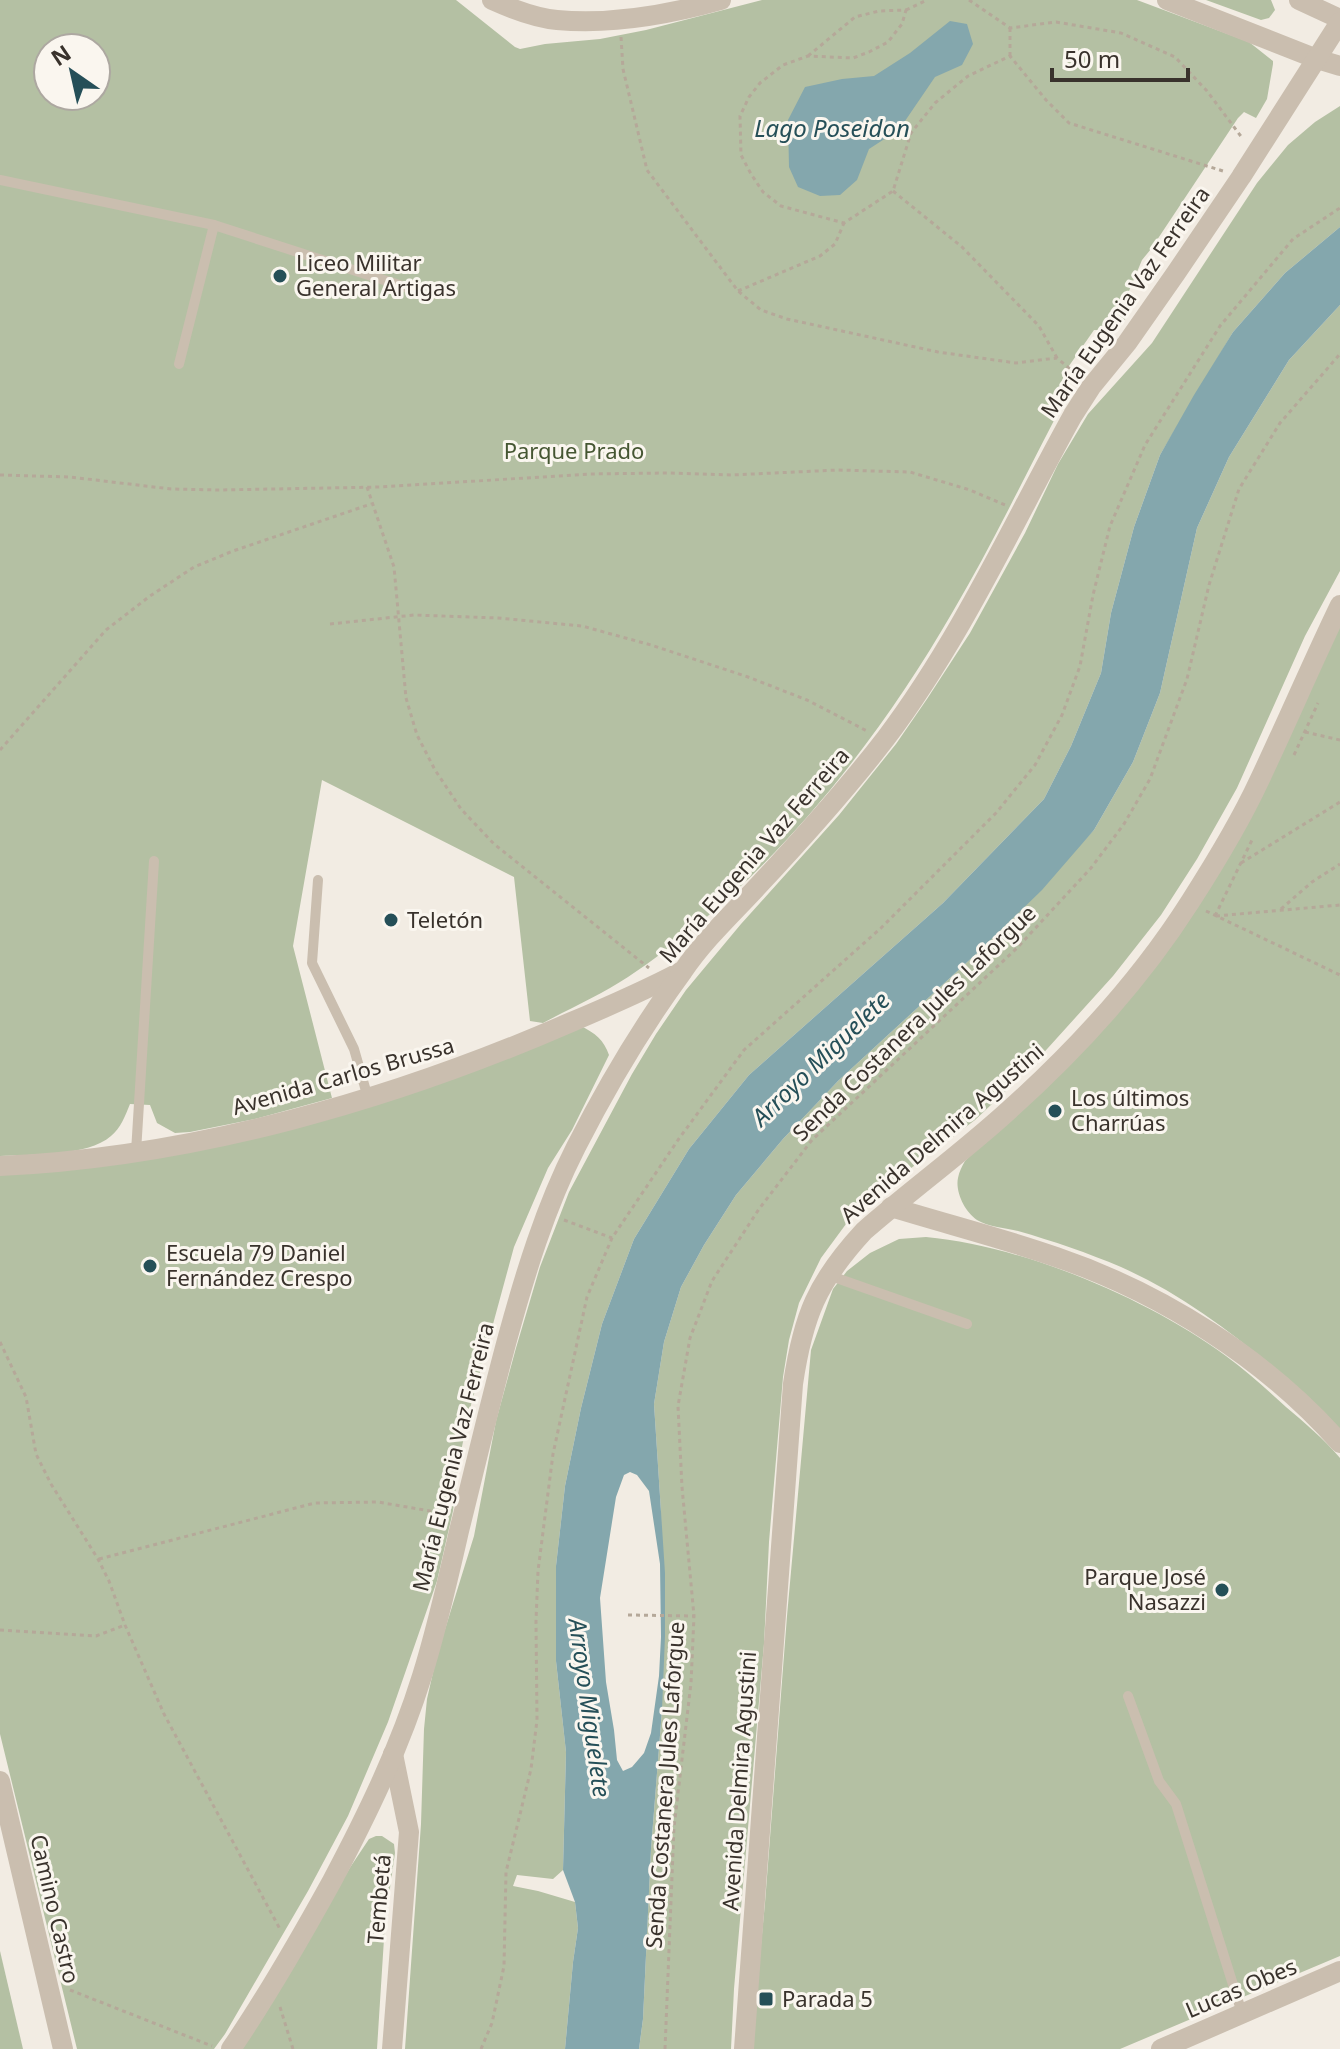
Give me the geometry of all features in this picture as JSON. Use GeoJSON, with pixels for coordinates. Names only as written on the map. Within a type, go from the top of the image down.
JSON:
{"type":"FeatureCollection","features":[{"type":"Feature","properties":{"kind":"street"},"geometry":{"type":"LineString","coordinates":[[492,0],[515,10],[554,20],[620,21],[721,0]]}},
{"type":"Feature","properties":{"kind":"street"},"geometry":{"type":"LineString","coordinates":[[1167,0],[1340,66]]}},
{"type":"Feature","properties":{"kind":"street"},"geometry":{"type":"LineString","coordinates":[[1299,0],[1340,21]]}},
{"type":"Feature","properties":{"kind":"street","name":"María Eugenia Vaz Ferreira"},"geometry":{"type":"LineString","coordinates":[[231,2049],[293,1952],[358,1831],[393,1754],[422,1677],[518,1300],[546,1214],[576,1148],[674,975],[798,842],[884,740],[923,685],[957,632],[1073,415],[1091,387],[1127,343],[1241,177],[1340,21]]}},
{"type":"Feature","properties":{"kind":"street","name":"Avenida Delmira Agustini"},"geometry":{"type":"LineString","coordinates":[[744,2049],[793,1384],[798,1352],[815,1298],[828,1275],[864,1231],[1009,1111],[1063,1058],[1143,967],[1190,903],[1258,784],[1340,605]]}},
{"type":"Feature","properties":{"kind":"street","name":"Avenida Carlos Brussa"},"geometry":{"type":"LineString","coordinates":[[0,1166],[84,1160],[136,1152],[247,1131],[368,1098],[518,1045],[674,975]]}},
{"type":"Feature","properties":{"kind":"street"},"geometry":{"type":"LineString","coordinates":[[891,1207],[1057,1257],[1146,1296],[1227,1342],[1305,1408],[1340,1443]]}},
{"type":"Feature","properties":{"kind":"street","name":"Tembetá"},"geometry":{"type":"LineString","coordinates":[[392,2049],[409,1832],[393,1754]]}},
{"type":"Feature","properties":{"kind":"street","name":"Camino Castro"},"geometry":{"type":"LineString","coordinates":[[0,1781],[63,2049]]}},
{"type":"Feature","properties":{"kind":"street","name":"Lucas Obes"},"geometry":{"type":"LineString","coordinates":[[1161,2049],[1340,1971]]}},
{"type":"Feature","properties":{"kind":"lane"},"geometry":{"type":"LineString","coordinates":[[0,180],[214,225],[421,292]]}},
{"type":"Feature","properties":{"kind":"lane"},"geometry":{"type":"LineString","coordinates":[[179,364],[214,225]]}},
{"type":"Feature","properties":{"kind":"lane"},"geometry":{"type":"LineString","coordinates":[[136,1152],[154,861]]}},
{"type":"Feature","properties":{"kind":"lane"},"geometry":{"type":"LineString","coordinates":[[318,880],[312,963],[354,1049],[368,1098]]}},
{"type":"Feature","properties":{"kind":"lane"},"geometry":{"type":"LineString","coordinates":[[828,1275],[967,1324]]}},
{"type":"Feature","properties":{"kind":"lane"},"geometry":{"type":"LineString","coordinates":[[1128,1696],[1159,1781],[1176,1804],[1242,2013]]}},
{"type":"Feature","properties":{"kind":"path"},"geometry":{"type":"LineString","coordinates":[[844,223],[781,206],[763,192],[741,155],[740,116],[760,83],[783,65],[808,56],[855,17],[879,11],[906,10],[927,0]]}},
{"type":"Feature","properties":{"kind":"path"},"geometry":{"type":"LineString","coordinates":[[969,0],[1010,28],[1056,22],[1121,33],[1175,57],[1207,91],[1255,155]]}},
{"type":"Feature","properties":{"kind":"path"},"geometry":{"type":"LineString","coordinates":[[808,56],[853,58],[869,52],[888,42],[902,24],[906,10]]}},
{"type":"Feature","properties":{"kind":"path"},"geometry":{"type":"LineString","coordinates":[[620,21],[623,69],[647,170],[738,291],[761,310],[787,319],[938,352],[1016,363],[1057,358]]}},
{"type":"Feature","properties":{"kind":"path"},"geometry":{"type":"LineString","coordinates":[[1010,28],[1010,56],[1069,123],[1241,177]]}},
{"type":"Feature","properties":{"kind":"path"},"geometry":{"type":"LineString","coordinates":[[738,291],[820,256],[835,244],[844,223],[893,191],[911,133],[935,103],[968,76],[1010,56]]}},
{"type":"Feature","properties":{"kind":"path"},"geometry":{"type":"LineString","coordinates":[[893,191],[962,247],[1039,326],[1057,358],[1091,387]]}},
{"type":"Feature","properties":{"kind":"path"},"geometry":{"type":"LineString","coordinates":[[481,2049],[492,2023],[504,1966],[506,1872],[531,1769],[537,1720],[538,1571],[553,1454],[587,1297],[612,1238],[744,1050],[881,928],[996,813],[1035,765],[1062,715],[1080,666],[1110,526],[1145,445],[1220,326],[1293,239],[1340,208]]}},
{"type":"Feature","properties":{"kind":"path","name":"Senda Costanera Jules Laforgue"},"geometry":{"type":"LineString","coordinates":[[665,2049],[674,1827],[691,1683],[692,1616],[678,1406],[690,1338],[712,1281],[759,1209],[812,1140],[1017,948],[1091,868],[1124,824],[1150,779],[1187,679],[1209,585],[1239,489],[1280,423],[1340,354]]}},
{"type":"Feature","properties":{"kind":"path"},"geometry":{"type":"LineString","coordinates":[[0,475],[70,477],[171,489],[219,490],[367,487],[589,474],[731,475],[838,470],[910,472],[970,490],[1022,512]]}},
{"type":"Feature","properties":{"kind":"path"},"geometry":{"type":"LineString","coordinates":[[367,487],[394,567],[406,698],[417,735],[435,770],[461,809],[494,844],[599,929],[674,975]]}},
{"type":"Feature","properties":{"kind":"path"},"geometry":{"type":"LineString","coordinates":[[0,750],[106,630],[150,596],[194,567],[372,503]]}},
{"type":"Feature","properties":{"kind":"path"},"geometry":{"type":"LineString","coordinates":[[330,624],[414,615],[498,618],[582,626],[748,677],[807,700],[884,740]]}},
{"type":"Feature","properties":{"kind":"path"},"geometry":{"type":"LineString","coordinates":[[1284,725],[1340,740]]}},
{"type":"Feature","properties":{"kind":"path"},"geometry":{"type":"LineString","coordinates":[[1241,863],[1340,802]]}},
{"type":"Feature","properties":{"kind":"path"},"geometry":{"type":"LineString","coordinates":[[1281,909],[1312,882],[1340,864]]}},
{"type":"Feature","properties":{"kind":"path"},"geometry":{"type":"LineString","coordinates":[[1190,903],[1340,975]]}},
{"type":"Feature","properties":{"kind":"path"},"geometry":{"type":"LineString","coordinates":[[1215,916],[1340,905]]}},
{"type":"Feature","properties":{"kind":"path"},"geometry":{"type":"LineString","coordinates":[[546,1214],[612,1238]]}},
{"type":"Feature","properties":{"kind":"path"},"geometry":{"type":"LineString","coordinates":[[0,1342],[26,1397],[36,1454],[98,1559],[164,1714],[293,1952]]}},
{"type":"Feature","properties":{"kind":"path"},"geometry":{"type":"LineString","coordinates":[[98,1559],[315,1503],[378,1502],[430,1511],[461,1523]]}},
{"type":"Feature","properties":{"kind":"path"},"geometry":{"type":"LineString","coordinates":[[628,1615],[692,1616]]}},
{"type":"Feature","properties":{"kind":"path"},"geometry":{"type":"LineString","coordinates":[[0,1630],[96,1636],[125,1625]]}},
{"type":"Feature","properties":{"kind":"path"},"geometry":{"type":"LineString","coordinates":[[47,1980],[219,2049]]}},
{"type":"Feature","properties":{"kind":"path"},"geometry":{"type":"LineString","coordinates":[[273,1985],[293,2049]]}},
{"type":"Feature","properties":{"kind":"green space","name":"Parque Prado"},"geometry":{"type":"Polygon","coordinates":[[[0,0],[456,0],[520,49],[646,30],[762,0],[1137,0],[1249,42],[1273,61],[1267,99],[1256,118],[1244,112],[1238,118],[1142,260],[1129,291],[1134,305],[1128,316],[1115,331],[1094,330],[1062,376],[1071,386],[1068,394],[982,559],[921,664],[850,765],[768,859],[724,902],[677,942],[628,977],[543,1023],[530,1021],[514,877],[322,780],[293,946],[332,1098],[255,1119],[175,1133],[157,1123],[150,1105],[130,1104],[117,1129],[101,1143],[58,1153],[0,1156],[0,0]]]}},
{"type":"Feature","properties":{"kind":"green space"},"geometry":{"type":"Polygon","coordinates":[[[1206,0],[1271,0],[1275,10],[1269,18],[1261,20],[1206,0]]]}},
{"type":"Feature","properties":{"kind":"green space"},"geometry":{"type":"Polygon","coordinates":[[[1340,106],[1340,227],[1285,273],[1233,332],[1160,455],[1134,527],[1111,613],[1101,673],[1071,746],[1044,799],[943,903],[749,1075],[689,1149],[634,1239],[602,1324],[565,1486],[556,1566],[556,1661],[566,1752],[563,1870],[553,1879],[517,1875],[513,1886],[575,1902],[578,1928],[565,2049],[405,2049],[427,1699],[437,1655],[474,1536],[496,1421],[516,1348],[540,1267],[569,1192],[632,1074],[686,990],[839,815],[896,744],[927,699],[970,633],[1025,533],[1058,464],[1088,414],[1152,343],[1257,183],[1288,145],[1340,106]]]}},
{"type":"Feature","properties":{"kind":"green space"},"geometry":{"type":"Polygon","coordinates":[[[1340,305],[1340,571],[1305,636],[1237,788],[1161,915],[1113,976],[1029,1069],[975,1120],[874,1196],[846,1224],[821,1258],[799,1303],[783,1377],[731,2049],[639,2049],[662,1710],[661,1512],[654,1404],[664,1342],[681,1287],[736,1195],[783,1139],[838,1081],[976,954],[1094,830],[1133,762],[1160,693],[1197,528],[1229,457],[1289,360],[1340,305]]]}},
{"type":"Feature","properties":{"kind":"green space"},"geometry":{"type":"Polygon","coordinates":[[[1340,618],[1340,1430],[1264,1360],[1210,1318],[1121,1267],[1031,1235],[981,1222],[965,1207],[957,1183],[965,1161],[1159,957],[1340,618]]]}},
{"type":"Feature","properties":{"kind":"green space"},"geometry":{"type":"Polygon","coordinates":[[[581,1026],[598,1038],[609,1055],[572,1130],[548,1168],[514,1247],[471,1405],[453,1511],[437,1581],[388,1722],[348,1816],[308,1891],[214,2049],[77,2049],[0,1734],[0,1174],[134,1161],[581,1026]]]}},
{"type":"Feature","properties":{"kind":"green space"},"geometry":{"type":"Polygon","coordinates":[[[926,1237],[964,1242],[1043,1263],[1160,1314],[1242,1368],[1340,1458],[1340,1956],[1120,2049],[751,2049],[811,1350],[833,1289],[847,1271],[870,1253],[899,1239],[926,1237]]]}},
{"type":"Feature","properties":{"kind":"green space"},"geometry":{"type":"Polygon","coordinates":[[[382,1836],[394,1844],[395,1853],[385,1923],[377,2049],[241,2049],[351,1866],[369,1839],[382,1836]]]}},
{"type":"Feature","properties":{"kind":"green space"},"geometry":{"type":"Polygon","coordinates":[[[0,1951],[23,2049],[0,2049],[0,1951]]]}},
{"type":"Feature","properties":{"kind":"water","name":"Lago Poseidon"},"geometry":{"type":"Polygon","coordinates":[[[950,21],[967,24],[973,44],[962,65],[935,77],[905,121],[869,149],[857,180],[840,195],[820,196],[798,187],[789,167],[788,120],[805,87],[874,76],[910,53],[950,21]]]}},
{"type":"Feature","properties":{"kind":"water","name":"Arroyo Miguelete"},"geometry":{"type":"Polygon","coordinates":[[[1340,227],[1340,305],[1289,360],[1229,457],[1197,528],[1160,693],[1133,762],[1094,830],[1042,890],[838,1081],[783,1139],[736,1195],[681,1287],[664,1342],[654,1404],[665,1573],[665,1636],[639,2049],[565,2049],[578,1928],[575,1902],[563,1870],[566,1752],[556,1661],[556,1566],[565,1486],[581,1408],[602,1324],[634,1239],[689,1149],[749,1075],[943,903],[1044,799],[1071,746],[1101,673],[1111,613],[1134,527],[1160,455],[1233,332],[1285,273],[1340,227]],[[630,1472],[624,1475],[616,1497],[600,1598],[606,1682],[617,1760],[623,1771],[632,1767],[644,1753],[651,1733],[661,1637],[660,1564],[649,1491],[637,1475],[630,1472]]]}},
{"type":"Feature","properties":{"kind":"place","name":"Liceo Militar General Artigas"},"geometry":{"type":"Point","coordinates":[280,276]}},
{"type":"Feature","properties":{"kind":"place","name":"Teletón"},"geometry":{"type":"Point","coordinates":[391,920]}},
{"type":"Feature","properties":{"kind":"place","name":"Los últimos Charrúas"},"geometry":{"type":"Point","coordinates":[1055,1111]}},
{"type":"Feature","properties":{"kind":"place","name":"Escuela 79 Daniel Fernández Crespo"},"geometry":{"type":"Point","coordinates":[150,1266]}},
{"type":"Feature","properties":{"kind":"place","name":"Parque José Nasazzi"},"geometry":{"type":"Point","coordinates":[1222,1590]}},
{"type":"Feature","properties":{"kind":"place","name":"Parada 5"},"geometry":{"type":"Point","coordinates":[766,1999]}}]}
